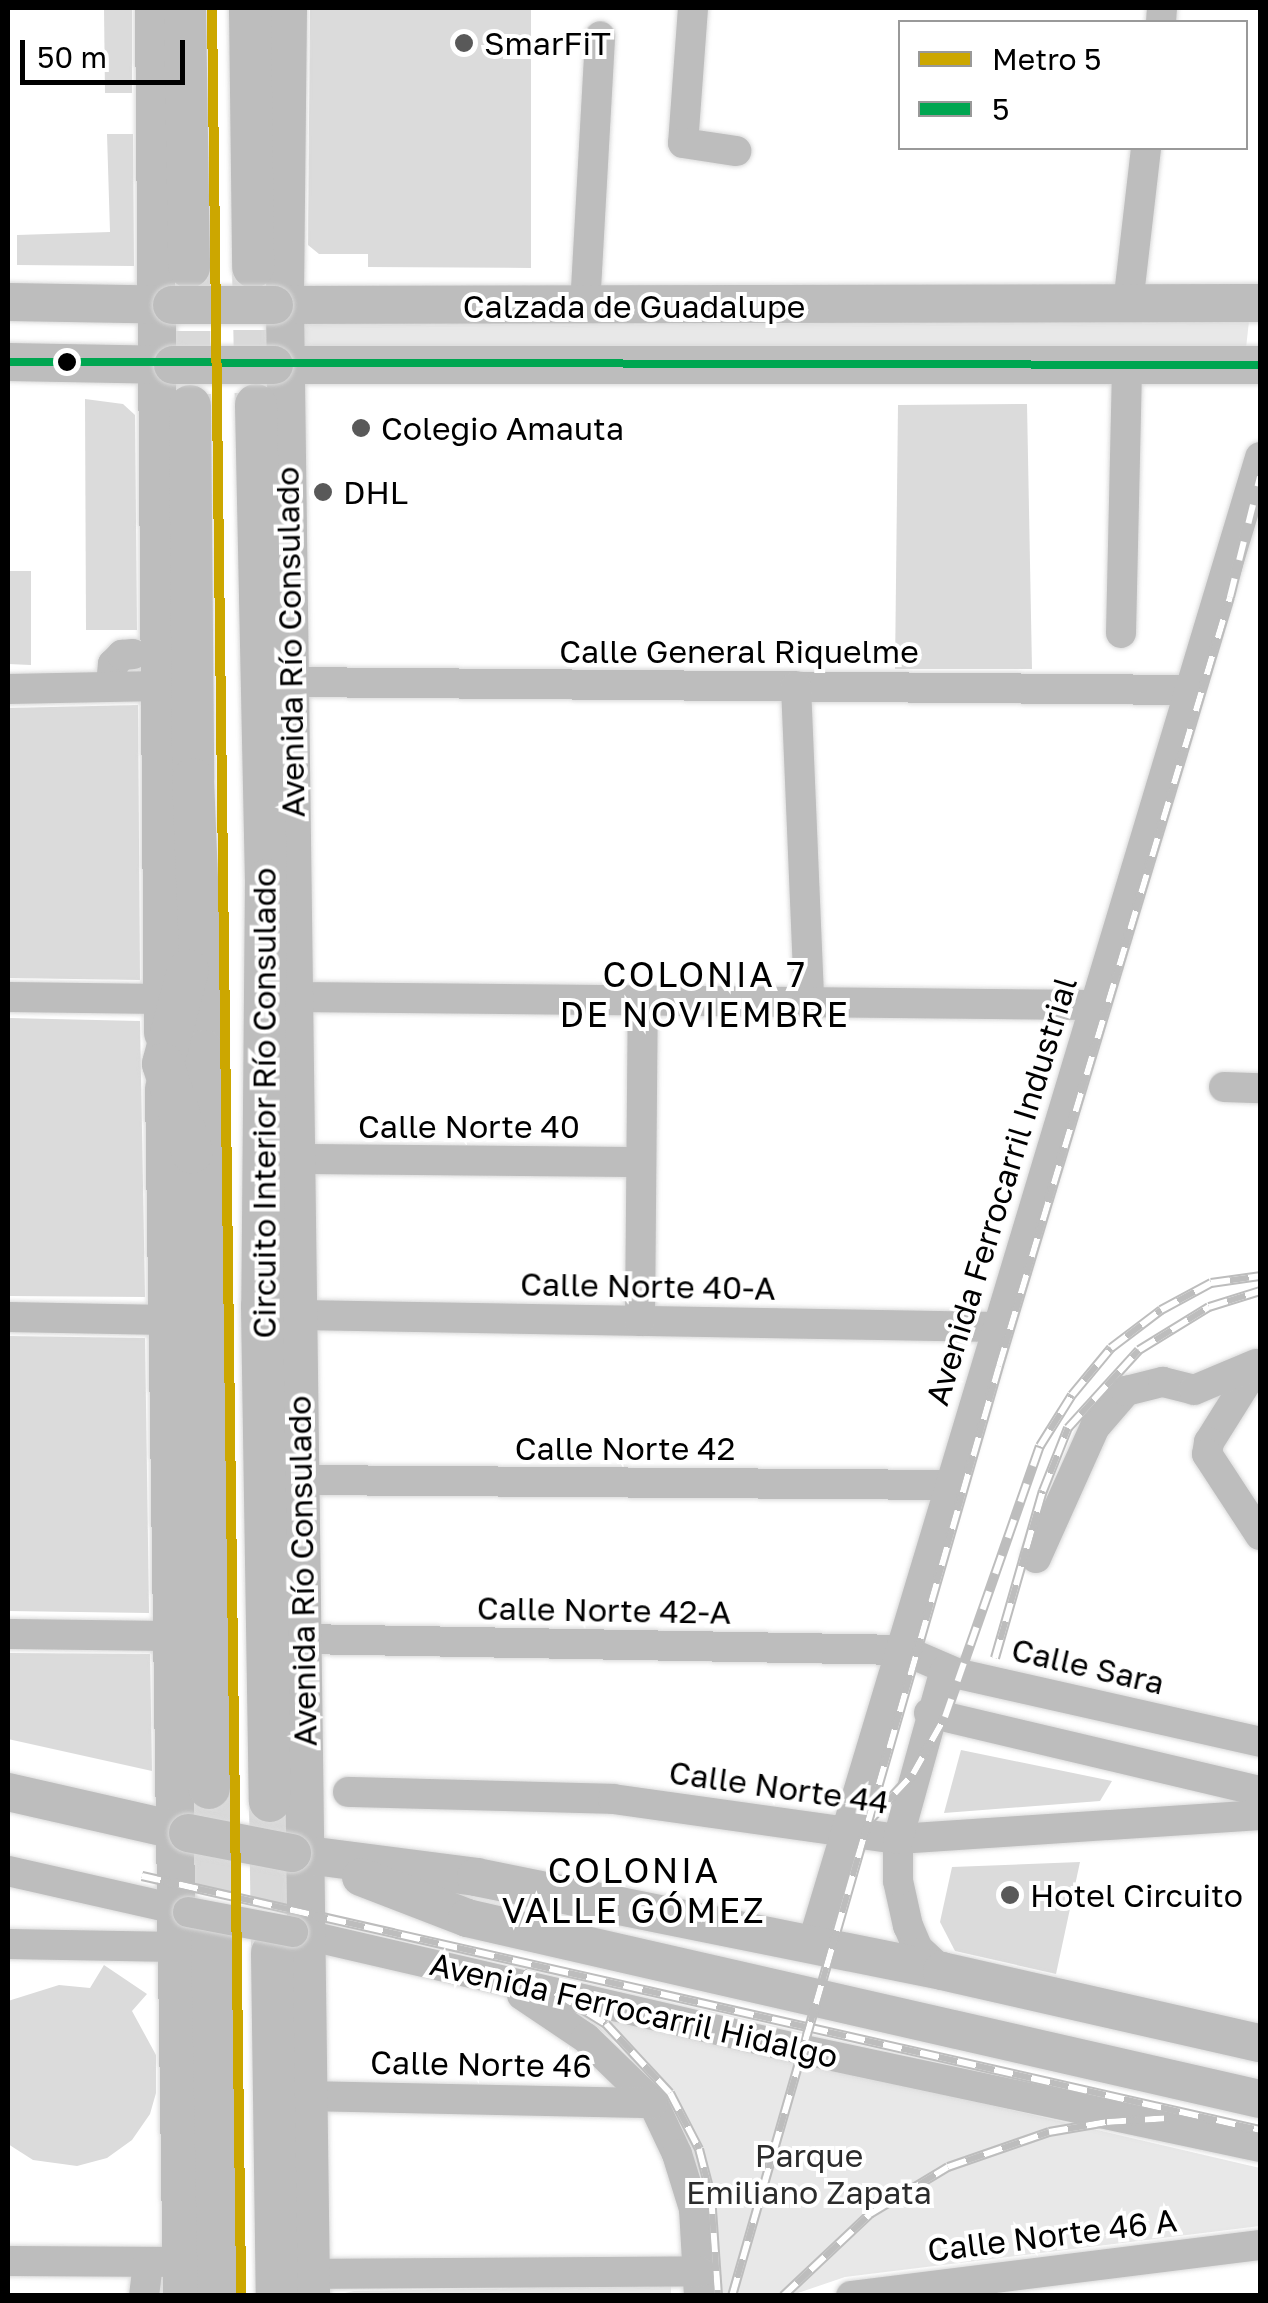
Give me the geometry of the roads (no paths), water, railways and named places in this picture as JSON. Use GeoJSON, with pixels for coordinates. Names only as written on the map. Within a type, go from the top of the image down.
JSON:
{"type":"FeatureCollection","features":[{"type":"Feature","properties":{"kind":"highway"},"geometry":{"type":"LineString","coordinates":[[172,293],[185,8]]}},
{"type":"Feature","properties":{"kind":"highway"},"geometry":{"type":"LineString","coordinates":[[250,8],[253,266]]}},
{"type":"Feature","properties":{"kind":"highway","name":"Circuito Interior Río Consulado"},"geometry":{"type":"LineString","coordinates":[[256,405],[266,940],[280,1157],[270,1801]]}},
{"type":"Feature","properties":{"kind":"highway","name":"Circuito Interior Río Consulado"},"geometry":{"type":"LineString","coordinates":[[190,406],[197,936],[205,1191],[210,1788]]}},
{"type":"Feature","properties":{"kind":"highway"},"geometry":{"type":"LineString","coordinates":[[197,936],[163,1064],[205,1191]]}},
{"type":"Feature","properties":{"kind":"highway"},"geometry":{"type":"LineString","coordinates":[[266,940],[296,1064],[280,1157]]}},
{"type":"Feature","properties":{"kind":"highway"},"geometry":{"type":"LineString","coordinates":[[188,1927],[218,2296]]}},
{"type":"Feature","properties":{"kind":"highway"},"geometry":{"type":"LineString","coordinates":[[290,1940],[300,2288]]}},
{"type":"Feature","properties":{"kind":"main road"},"geometry":{"type":"LineString","coordinates":[[154,8],[172,293],[164,365],[159,686],[162,999],[171,1636],[188,1927],[170,2274]]}},
{"type":"Feature","properties":{"kind":"main road","name":"Avenida Río Consulado"},"geometry":{"type":"LineString","coordinates":[[288,8],[280,365],[296,1064]]}},
{"type":"Feature","properties":{"kind":"main road","name":"Calzada de Guadalupe"},"geometry":{"type":"LineString","coordinates":[[8,302],[172,293],[280,305],[1260,303]]}},
{"type":"Feature","properties":{"kind":"main road","name":"Calzada de Guadalupe"},"geometry":{"type":"LineString","coordinates":[[8,362],[1260,365]]}},
{"type":"Feature","properties":{"kind":"main road","name":"Avenida Río Consulado"},"geometry":{"type":"LineString","coordinates":[[280,1157],[298,1316],[301,1480],[299,1855],[290,1940],[307,2096],[300,2288]]}},
{"type":"Feature","properties":{"kind":"main road","name":"Avenida Ferrocarril Hidalgo"},"geometry":{"type":"LineString","coordinates":[[8,1792],[299,1855],[476,1876],[942,1971],[1260,2044]]}},
{"type":"Feature","properties":{"kind":"main road","name":"Avenida Ferrocarril Hidalgo"},"geometry":{"type":"LineString","coordinates":[[299,1855],[467,1918],[1260,2100]]}},
{"type":"Feature","properties":{"kind":"street"},"geometry":{"type":"LineString","coordinates":[[693,8],[682,144],[736,151]]}},
{"type":"Feature","properties":{"kind":"street"},"geometry":{"type":"LineString","coordinates":[[585,306],[600,36]]}},
{"type":"Feature","properties":{"kind":"street"},"geometry":{"type":"LineString","coordinates":[[1128,304],[1146,150]]}},
{"type":"Feature","properties":{"kind":"street"},"geometry":{"type":"LineString","coordinates":[[1121,634],[1128,364]]}},
{"type":"Feature","properties":{"kind":"street","name":"Avenida Ferrocarril Industrial"},"geometry":{"type":"LineString","coordinates":[[812,1945],[1260,458]]}},
{"type":"Feature","properties":{"kind":"street"},"geometry":{"type":"LineString","coordinates":[[112,686],[113,664],[122,655],[132,654]]}},
{"type":"Feature","properties":{"kind":"street","name":"Calle General Riquelme"},"geometry":{"type":"LineString","coordinates":[[290,682],[1188,690]]}},
{"type":"Feature","properties":{"kind":"street"},"geometry":{"type":"LineString","coordinates":[[8,688],[159,686]]}},
{"type":"Feature","properties":{"kind":"street"},"geometry":{"type":"LineString","coordinates":[[796,686],[809,1001]]}},
{"type":"Feature","properties":{"kind":"street"},"geometry":{"type":"LineString","coordinates":[[294,996],[1093,1005]]}},
{"type":"Feature","properties":{"kind":"street"},"geometry":{"type":"LineString","coordinates":[[8,997],[162,999]]}},
{"type":"Feature","properties":{"kind":"street"},"geometry":{"type":"LineString","coordinates":[[640,1321],[643,999]]}},
{"type":"Feature","properties":{"kind":"street"},"geometry":{"type":"LineString","coordinates":[[1224,1087],[1260,1088]]}},
{"type":"Feature","properties":{"kind":"street","name":"Calle Norte 40"},"geometry":{"type":"LineString","coordinates":[[280,1157],[641,1162]]}},
{"type":"Feature","properties":{"kind":"street","name":"Calle Norte 40-A"},"geometry":{"type":"LineString","coordinates":[[298,1316],[996,1327]]}},
{"type":"Feature","properties":{"kind":"street"},"geometry":{"type":"LineString","coordinates":[[8,1317],[167,1320]]}},
{"type":"Feature","properties":{"kind":"street"},"geometry":{"type":"LineString","coordinates":[[1258,1364],[1209,1442],[1207,1454],[1260,1536]]}},
{"type":"Feature","properties":{"kind":"street"},"geometry":{"type":"LineString","coordinates":[[1036,1558],[1095,1426],[1126,1391],[1164,1382],[1194,1390],[1258,1364]]}},
{"type":"Feature","properties":{"kind":"street","name":"Calle Norte 42"},"geometry":{"type":"LineString","coordinates":[[301,1480],[948,1485]]}},
{"type":"Feature","properties":{"kind":"street"},"geometry":{"type":"LineString","coordinates":[[8,1634],[171,1636]]}},
{"type":"Feature","properties":{"kind":"street","name":"Calle Norte 42-A"},"geometry":{"type":"LineString","coordinates":[[303,1639],[903,1650]]}},
{"type":"Feature","properties":{"kind":"street","name":"Calle Sara"},"geometry":{"type":"LineString","coordinates":[[903,1650],[945,1668],[1260,1742]]}},
{"type":"Feature","properties":{"kind":"street"},"geometry":{"type":"LineString","coordinates":[[942,1971],[918,1949],[908,1926],[898,1881],[898,1840],[929,1713],[945,1668]]}},
{"type":"Feature","properties":{"kind":"street"},"geometry":{"type":"LineString","coordinates":[[929,1713],[1260,1791]]}},
{"type":"Feature","properties":{"kind":"street","name":"Calle Norte 44"},"geometry":{"type":"LineString","coordinates":[[348,1792],[614,1800],[847,1836],[898,1840],[1260,1815]]}},
{"type":"Feature","properties":{"kind":"street","name":"Avenida Ferrocarril Hidalgo"},"geometry":{"type":"LineString","coordinates":[[8,1871],[188,1927],[290,1940],[483,1977],[1260,2146]]}},
{"type":"Feature","properties":{"kind":"street"},"geometry":{"type":"LineString","coordinates":[[8,1944],[188,1927]]}},
{"type":"Feature","properties":{"kind":"street"},"geometry":{"type":"LineString","coordinates":[[300,2288],[700,2283],[686,2181],[653,2103],[586,2038],[540,2004],[483,1977]]}},
{"type":"Feature","properties":{"kind":"street","name":"Calle Norte 46"},"geometry":{"type":"LineString","coordinates":[[307,2096],[653,2103]]}},
{"type":"Feature","properties":{"kind":"street","name":"Calle Norte 46 A"},"geometry":{"type":"LineString","coordinates":[[851,2295],[1260,2245]]}},
{"type":"Feature","properties":{"kind":"street"},"geometry":{"type":"LineString","coordinates":[[8,2261],[170,2274]]}},
{"type":"Feature","properties":{"kind":"street"},"geometry":{"type":"LineString","coordinates":[[144,2296],[170,2274]]}},
{"type":"Feature","properties":{"kind":"tunnel"},"geometry":{"type":"LineString","coordinates":[[253,267],[256,405]]}},
{"type":"Feature","properties":{"kind":"tunnel"},"geometry":{"type":"LineString","coordinates":[[189,268],[190,402]]}},
{"type":"Feature","properties":{"kind":"tunnel"},"geometry":{"type":"LineString","coordinates":[[209,1788],[212,1941]]}},
{"type":"Feature","properties":{"kind":"tunnel"},"geometry":{"type":"LineString","coordinates":[[270,1801],[272,1953]]}},
{"type":"Feature","properties":{"kind":"railway"},"geometry":{"type":"LineString","coordinates":[[732,2296],[999,1366],[1230,597],[1260,477]]}},
{"type":"Feature","properties":{"kind":"railway"},"geometry":{"type":"LineString","coordinates":[[869,1821],[913,1774],[945,1717],[1040,1446],[1072,1395],[1111,1348],[1161,1310],[1211,1283],[1260,1276]]}},
{"type":"Feature","properties":{"kind":"railway"},"geometry":{"type":"LineString","coordinates":[[995,1658],[1043,1491],[1068,1428],[1139,1350],[1209,1307],[1260,1291]]}},
{"type":"Feature","properties":{"kind":"railway"},"geometry":{"type":"LineString","coordinates":[[142,1876],[1260,2130]]}},
{"type":"Feature","properties":{"kind":"railway"},"geometry":{"type":"LineString","coordinates":[[523,1973],[606,2024],[670,2093],[699,2149],[711,2195],[718,2296]]}},
{"type":"Feature","properties":{"kind":"railway"},"geometry":{"type":"LineString","coordinates":[[783,2296],[870,2214],[948,2167],[1049,2132],[1107,2122],[1170,2118]]}},
{"type":"Feature","properties":{"kind":"metro line","name":"5"},"geometry":{"type":"LineString","coordinates":[[212,8],[241,2296]]}},
{"type":"Feature","properties":{"kind":"place","name":"SmarFiT"},"geometry":{"type":"Point","coordinates":[464,43]}},
{"type":"Feature","properties":{"kind":"place","name":"Colegio Amauta"},"geometry":{"type":"Point","coordinates":[361,428]}},
{"type":"Feature","properties":{"kind":"place","name":"DHL"},"geometry":{"type":"Point","coordinates":[323,492]}},
{"type":"Feature","properties":{"kind":"place","name":"Hotel Circuito"},"geometry":{"type":"Point","coordinates":[1010,1895]}},
{"type":"Feature","properties":{"kind":"district","name":"COLONIA 7 DE NOVIEMBRE"},"geometry":{"type":"Point","coordinates":[705,994]}},
{"type":"Feature","properties":{"kind":"district","name":"COLONIA VALLE GÓMEZ"},"geometry":{"type":"Point","coordinates":[634,1890]}},
{"type":"Feature","properties":{"kind":"park label","name":"Parque Emiliano Zapata"},"geometry":{"type":"Point","coordinates":[809,2174]}}]}
